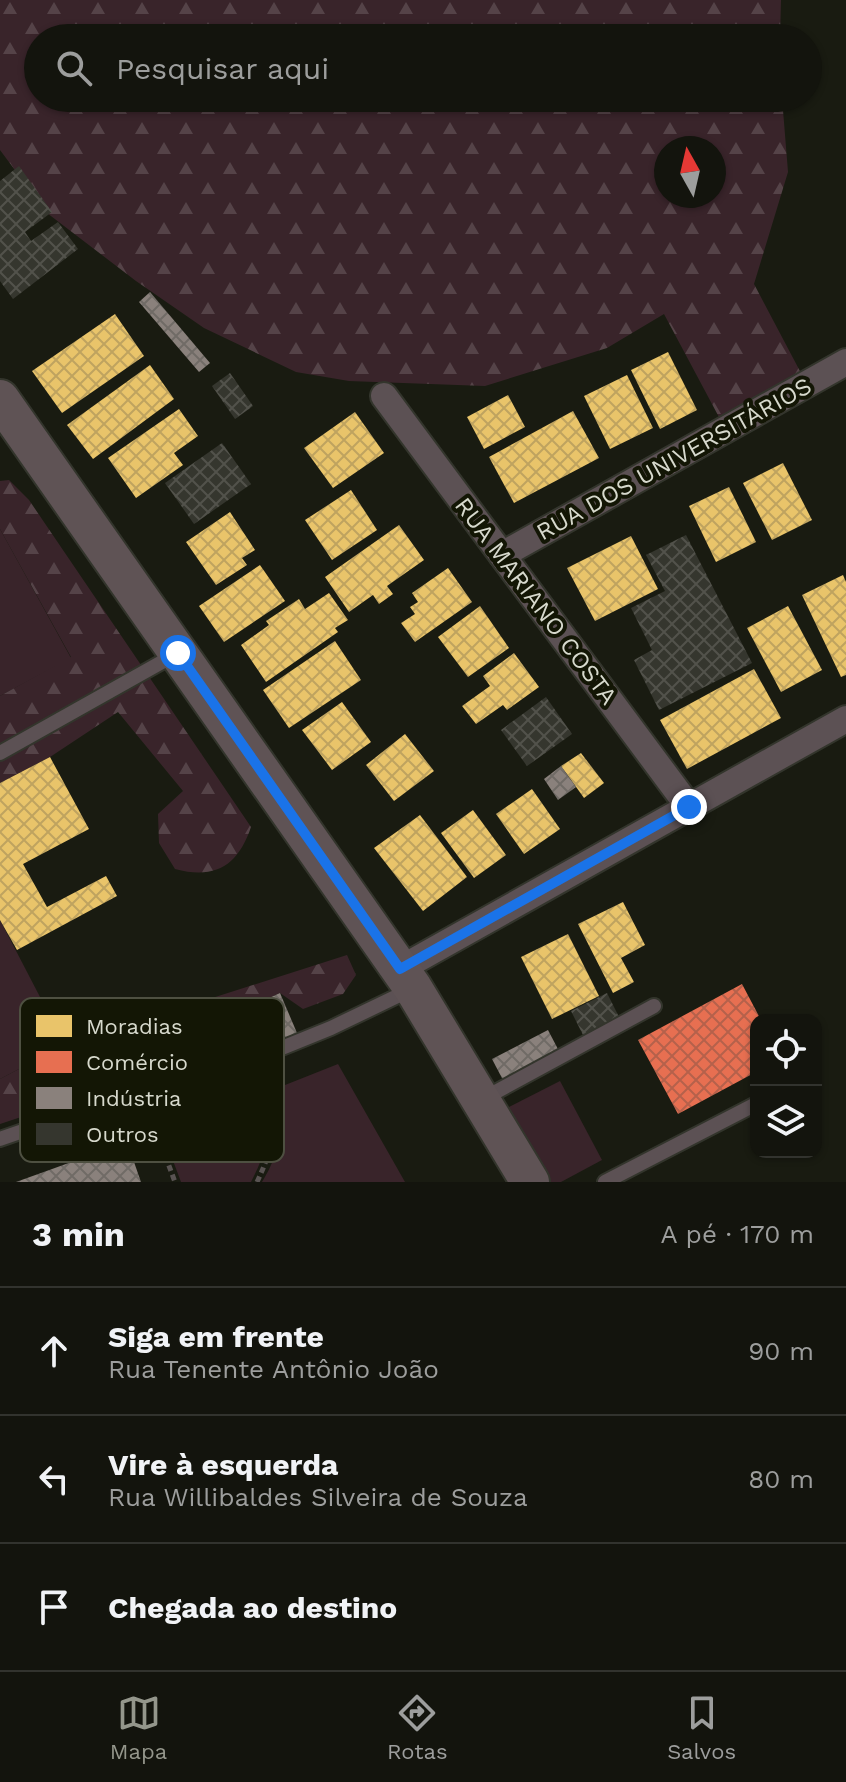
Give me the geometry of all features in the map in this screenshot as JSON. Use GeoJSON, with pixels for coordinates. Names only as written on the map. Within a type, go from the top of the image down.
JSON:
{"type":"FeatureCollection","features":[{"type":"Feature","properties":{"kind":"street","name":"RUA DOS UNIVERSITÁRIOS"},"geometry":{"type":"LineString","coordinates":[[502,555],[846,362]]}},
{"type":"Feature","properties":{"kind":"street","name":"RUA MARIANO COSTA"},"geometry":{"type":"LineString","coordinates":[[384,396],[689,807]]}},
{"type":"Feature","properties":{"kind":"street"},"geometry":{"type":"LineString","coordinates":[[4,414],[178,653],[407,979],[530,1182]]}},
{"type":"Feature","properties":{"kind":"street"},"geometry":{"type":"LineString","coordinates":[[407,979],[689,807],[846,719]]}},
{"type":"Feature","properties":{"kind":"lane"},"geometry":{"type":"LineString","coordinates":[[0,753],[178,653]]}},
{"type":"Feature","properties":{"kind":"lane"},"geometry":{"type":"LineString","coordinates":[[284,1047],[331,1028],[407,979]]}},
{"type":"Feature","properties":{"kind":"lane"},"geometry":{"type":"LineString","coordinates":[[480,1100],[654,1006]]}},
{"type":"Feature","properties":{"kind":"lane"},"geometry":{"type":"LineString","coordinates":[[605,1182],[750,1107]]}},
{"type":"Feature","properties":{"kind":"lane"},"geometry":{"type":"LineString","coordinates":[[0,1139],[20,1132]]}},
{"type":"Feature","properties":{"kind":"path"},"geometry":{"type":"LineString","coordinates":[[168,1162],[175,1182]]}},
{"type":"Feature","properties":{"kind":"path"},"geometry":{"type":"LineString","coordinates":[[257,1182],[266,1162]]}},
{"type":"Feature","properties":{"kind":"green space"},"geometry":{"type":"Polygon","coordinates":[[[0,0],[781,0],[780,24],[24,24],[24,112],[783,112],[788,172],[754,284],[802,375],[720,419],[664,314],[607,348],[485,386],[349,381],[296,372],[204,328],[47,213],[0,150],[0,0]]]}},
{"type":"Feature","properties":{"kind":"green space"},"geometry":{"type":"Polygon","coordinates":[[[9,480],[29,500],[251,827],[239,851],[224,866],[202,872],[175,869],[159,843],[158,814],[183,791],[118,712],[50,757],[0,783],[0,696],[71,657],[0,529],[0,481],[9,480]]]}},
{"type":"Feature","properties":{"kind":"green space"},"geometry":{"type":"Polygon","coordinates":[[[0,529],[71,658],[0,696],[0,529]]]}},
{"type":"Feature","properties":{"kind":"green space"},"geometry":{"type":"Polygon","coordinates":[[[0,920],[41,998],[20,998],[20,1069],[0,1079],[0,920]]]}},
{"type":"Feature","properties":{"kind":"green space"},"geometry":{"type":"Polygon","coordinates":[[[347,955],[356,975],[343,994],[303,1009],[280,993],[269,998],[212,998],[347,955]]]}},
{"type":"Feature","properties":{"kind":"green space"},"geometry":{"type":"Polygon","coordinates":[[[338,1064],[405,1182],[262,1182],[272,1162],[284,1162],[284,1085],[338,1064]]]}},
{"type":"Feature","properties":{"kind":"green space"},"geometry":{"type":"Polygon","coordinates":[[[20,1069],[20,1117],[0,1124],[0,1079],[20,1069]]]}},
{"type":"Feature","properties":{"kind":"green space"},"geometry":{"type":"Polygon","coordinates":[[[560,1081],[602,1160],[561,1182],[546,1182],[507,1108],[560,1081]]]}},
{"type":"Feature","properties":{"kind":"green space"},"geometry":{"type":"Polygon","coordinates":[[[174,1162],[260,1162],[251,1182],[181,1182],[174,1162]]]}},
{"type":"Feature","properties":{"kind":"building: Moradias"},"geometry":{"type":"Polygon","coordinates":[[[115,314],[144,356],[62,413],[32,371],[115,314]]]}},
{"type":"Feature","properties":{"kind":"building: Moradias"},"geometry":{"type":"Polygon","coordinates":[[[668,352],[697,410],[660,429],[631,370],[668,352]]]}},
{"type":"Feature","properties":{"kind":"building: Moradias"},"geometry":{"type":"Polygon","coordinates":[[[150,365],[174,399],[93,459],[67,425],[150,365]]]}},
{"type":"Feature","properties":{"kind":"building: Moradias"},"geometry":{"type":"Polygon","coordinates":[[[627,375],[653,428],[610,449],[584,396],[627,375]]]}},
{"type":"Feature","properties":{"kind":"building: Moradias"},"geometry":{"type":"Polygon","coordinates":[[[508,395],[525,427],[484,449],[467,417],[508,395]]]}},
{"type":"Feature","properties":{"kind":"building: Moradias"},"geometry":{"type":"Polygon","coordinates":[[[179,409],[198,436],[174,453],[183,465],[136,498],[108,458],[179,409]]]}},
{"type":"Feature","properties":{"kind":"building: Moradias"},"geometry":{"type":"Polygon","coordinates":[[[573,411],[599,458],[514,503],[489,457],[573,411]]]}},
{"type":"Feature","properties":{"kind":"building: Moradias"},"geometry":{"type":"Polygon","coordinates":[[[355,412],[384,453],[333,488],[304,448],[355,412]]]}},
{"type":"Feature","properties":{"kind":"building: Moradias"},"geometry":{"type":"Polygon","coordinates":[[[783,463],[812,520],[772,540],[743,483],[783,463]]]}},
{"type":"Feature","properties":{"kind":"building: Moradias"},"geometry":{"type":"Polygon","coordinates":[[[729,487],[756,542],[716,562],[689,506],[729,487]]]}},
{"type":"Feature","properties":{"kind":"building: Moradias"},"geometry":{"type":"Polygon","coordinates":[[[351,490],[377,530],[332,560],[305,520],[351,490]]]}},
{"type":"Feature","properties":{"kind":"building: Moradias"},"geometry":{"type":"Polygon","coordinates":[[[230,512],[255,550],[242,558],[247,565],[216,585],[186,542],[230,512]]]}},
{"type":"Feature","properties":{"kind":"building: Moradias"},"geometry":{"type":"Polygon","coordinates":[[[399,525],[424,560],[387,586],[393,594],[379,604],[373,595],[349,612],[325,577],[399,525]]]}},
{"type":"Feature","properties":{"kind":"building: Moradias"},"geometry":{"type":"Polygon","coordinates":[[[631,536],[658,589],[595,621],[567,568],[631,536]]]}},
{"type":"Feature","properties":{"kind":"building: Moradias"},"geometry":{"type":"Polygon","coordinates":[[[260,565],[285,601],[224,642],[199,606],[260,565]]]}},
{"type":"Feature","properties":{"kind":"building: Moradias"},"geometry":{"type":"Polygon","coordinates":[[[448,568],[472,602],[415,642],[401,623],[415,614],[410,607],[418,602],[412,593],[448,568]]]}},
{"type":"Feature","properties":{"kind":"building: Moradias"},"geometry":{"type":"Polygon","coordinates":[[[843,575],[846,582],[846,675],[841,677],[802,595],[843,575]]]}},
{"type":"Feature","properties":{"kind":"building: Moradias"},"geometry":{"type":"Polygon","coordinates":[[[329,593],[348,620],[335,628],[338,632],[266,682],[241,645],[269,625],[266,621],[299,599],[305,609],[329,593]]]}},
{"type":"Feature","properties":{"kind":"building: Moradias"},"geometry":{"type":"Polygon","coordinates":[[[480,606],[509,648],[468,677],[438,637],[480,606]]]}},
{"type":"Feature","properties":{"kind":"building: Moradias"},"geometry":{"type":"Polygon","coordinates":[[[788,606],[822,670],[781,692],[747,628],[788,606]]]}},
{"type":"Feature","properties":{"kind":"building: Moradias"},"geometry":{"type":"Polygon","coordinates":[[[335,641],[361,680],[289,728],[263,690],[335,641]]]}},
{"type":"Feature","properties":{"kind":"building: Moradias"},"geometry":{"type":"Polygon","coordinates":[[[514,653],[539,687],[507,710],[503,705],[476,724],[462,706],[490,686],[483,676],[514,653]]]}},
{"type":"Feature","properties":{"kind":"building: Moradias"},"geometry":{"type":"Polygon","coordinates":[[[754,669],[781,718],[687,769],[660,720],[754,669]]]}},
{"type":"Feature","properties":{"kind":"building: Moradias"},"geometry":{"type":"Polygon","coordinates":[[[342,702],[371,742],[332,770],[302,730],[342,702]]]}},
{"type":"Feature","properties":{"kind":"building: Moradias"},"geometry":{"type":"Polygon","coordinates":[[[405,734],[434,771],[394,801],[366,765],[405,734]]]}},
{"type":"Feature","properties":{"kind":"building: Moradias"},"geometry":{"type":"Polygon","coordinates":[[[581,753],[604,783],[584,798],[561,766],[581,753]]]}},
{"type":"Feature","properties":{"kind":"building: Moradias"},"geometry":{"type":"Polygon","coordinates":[[[50,757],[89,829],[23,864],[47,907],[106,876],[117,896],[17,950],[0,920],[0,783],[50,757]]]}},
{"type":"Feature","properties":{"kind":"building: Moradias"},"geometry":{"type":"Polygon","coordinates":[[[532,789],[560,829],[524,854],[496,814],[532,789]]]}},
{"type":"Feature","properties":{"kind":"building: Moradias"},"geometry":{"type":"Polygon","coordinates":[[[473,810],[506,855],[474,878],[441,833],[473,810]]]}},
{"type":"Feature","properties":{"kind":"building: Moradias"},"geometry":{"type":"Polygon","coordinates":[[[420,815],[467,877],[423,911],[374,848],[420,815]]]}},
{"type":"Feature","properties":{"kind":"building: Moradias"},"geometry":{"type":"Polygon","coordinates":[[[623,902],[645,945],[621,958],[634,982],[613,993],[578,924],[623,902]]]}},
{"type":"Feature","properties":{"kind":"building: Moradias"},"geometry":{"type":"Polygon","coordinates":[[[568,934],[599,996],[552,1019],[521,957],[568,934]]]}},
{"type":"Feature","properties":{"kind":"building: Comércio"},"geometry":{"type":"Polygon","coordinates":[[[742,984],[758,1014],[750,1014],[750,1075],[678,1114],[638,1040],[742,984]]]}},
{"type":"Feature","properties":{"kind":"building: Indústria"},"geometry":{"type":"Polygon","coordinates":[[[150,292],[210,363],[199,372],[139,302],[150,292]]]}},
{"type":"Feature","properties":{"kind":"building: Indústria"},"geometry":{"type":"Polygon","coordinates":[[[561,766],[576,787],[558,800],[544,779],[561,766]]]}},
{"type":"Feature","properties":{"kind":"building: Indústria"},"geometry":{"type":"Polygon","coordinates":[[[284,1002],[300,1040],[284,1046],[284,1002]]]}},
{"type":"Feature","properties":{"kind":"building: Indústria"},"geometry":{"type":"Polygon","coordinates":[[[548,1030],[560,1053],[504,1082],[492,1059],[548,1030]]]}},
{"type":"Feature","properties":{"kind":"building: Indústria"},"geometry":{"type":"Polygon","coordinates":[[[72,1162],[134,1162],[141,1182],[16,1182],[72,1162]]]}},
{"type":"Feature","properties":{"kind":"building: Outros"},"geometry":{"type":"Polygon","coordinates":[[[19,166],[52,212],[25,232],[31,241],[58,222],[78,249],[13,299],[0,281],[0,181],[19,166]]]}},
{"type":"Feature","properties":{"kind":"building: Outros"},"geometry":{"type":"Polygon","coordinates":[[[230,373],[253,406],[235,419],[212,386],[230,373]]]}},
{"type":"Feature","properties":{"kind":"building: Outros"},"geometry":{"type":"Polygon","coordinates":[[[222,443],[251,484],[194,524],[165,483],[222,443]]]}},
{"type":"Feature","properties":{"kind":"building: Outros"},"geometry":{"type":"Polygon","coordinates":[[[686,535],[752,663],[659,710],[634,660],[652,650],[631,608],[665,591],[646,555],[686,535]]]}},
{"type":"Feature","properties":{"kind":"building: Outros"},"geometry":{"type":"Polygon","coordinates":[[[546,697],[572,734],[527,766],[501,730],[546,697]]]}},
{"type":"Feature","properties":{"kind":"building: Outros"},"geometry":{"type":"Polygon","coordinates":[[[607,993],[622,1023],[586,1041],[571,1011],[607,993]]]}},
{"type":"Feature","properties":{"kind":"route"},"geometry":{"type":"LineString","coordinates":[[178,653],[400,969],[689,807]]}}]}
